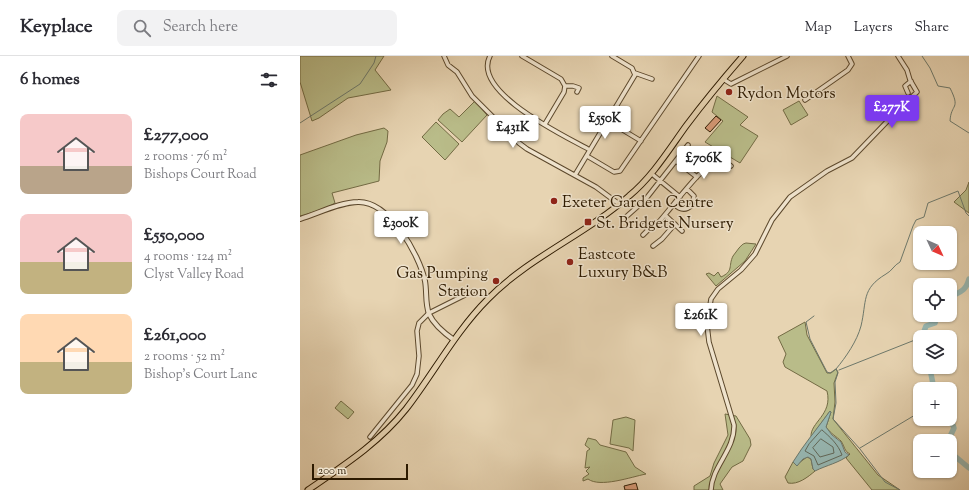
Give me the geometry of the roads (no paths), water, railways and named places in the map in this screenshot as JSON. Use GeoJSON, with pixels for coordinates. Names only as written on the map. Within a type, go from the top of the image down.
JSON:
{"type":"FeatureCollection","features":[{"type":"Feature","properties":{"kind":"main road"},"geometry":{"type":"LineString","coordinates":[[308,490],[365,450],[390,427],[413,399],[454,340],[481,306],[514,274],[619,204],[638,188],[652,174],[723,79],[743,56]]}},
{"type":"Feature","properties":{"kind":"street"},"geometry":{"type":"LineString","coordinates":[[444,56],[448,65],[457,72],[472,96],[519,143],[527,149],[596,187],[619,204]]}},
{"type":"Feature","properties":{"kind":"street"},"geometry":{"type":"LineString","coordinates":[[490,56],[486,64],[488,73],[505,97],[518,108],[590,150]]}},
{"type":"Feature","properties":{"kind":"street"},"geometry":{"type":"LineString","coordinates":[[522,56],[561,79],[565,86],[564,92],[545,124]]}},
{"type":"Feature","properties":{"kind":"street"},"geometry":{"type":"LineString","coordinates":[[612,56],[632,68],[635,72],[652,79]]}},
{"type":"Feature","properties":{"kind":"street"},"geometry":{"type":"LineString","coordinates":[[586,156],[617,172],[620,171],[699,56]]}},
{"type":"Feature","properties":{"kind":"street"},"geometry":{"type":"LineString","coordinates":[[723,79],[731,84],[787,56]]}},
{"type":"Feature","properties":{"kind":"street"},"geometry":{"type":"LineString","coordinates":[[805,100],[848,70],[852,64],[848,56]]}},
{"type":"Feature","properties":{"kind":"street"},"geometry":{"type":"LineString","coordinates":[[710,490],[712,478],[729,448],[734,432],[734,425],[709,342],[708,319],[711,299],[718,289],[741,270],[748,262],[781,206],[793,193],[827,171],[852,158],[917,92],[907,70],[898,56]]}},
{"type":"Feature","properties":{"kind":"street"},"geometry":{"type":"LineString","coordinates":[[575,175],[608,121],[635,72]]}},
{"type":"Feature","properties":{"kind":"street"},"geometry":{"type":"LineString","coordinates":[[908,93],[905,86],[911,81]]}},
{"type":"Feature","properties":{"kind":"street"},"geometry":{"type":"LineString","coordinates":[[565,86],[573,86],[579,89]]}},
{"type":"Feature","properties":{"kind":"street"},"geometry":{"type":"LineString","coordinates":[[608,121],[641,141]]}},
{"type":"Feature","properties":{"kind":"street"},"geometry":{"type":"LineString","coordinates":[[627,216],[645,200],[688,145]]}},
{"type":"Feature","properties":{"kind":"street"},"geometry":{"type":"LineString","coordinates":[[714,153],[718,158],[731,166]]}},
{"type":"Feature","properties":{"kind":"street"},"geometry":{"type":"LineString","coordinates":[[643,235],[657,224],[703,170],[718,158]]}},
{"type":"Feature","properties":{"kind":"street"},"geometry":{"type":"LineString","coordinates":[[676,161],[697,177]]}},
{"type":"Feature","properties":{"kind":"street"},"geometry":{"type":"LineString","coordinates":[[652,174],[680,197]]}},
{"type":"Feature","properties":{"kind":"street"},"geometry":{"type":"LineString","coordinates":[[674,204],[678,208],[684,209],[692,205],[694,198],[687,189]]}},
{"type":"Feature","properties":{"kind":"street"},"geometry":{"type":"LineString","coordinates":[[300,219],[355,202],[368,202],[377,207],[393,222],[415,253],[425,281],[429,314],[437,326],[454,340]]}},
{"type":"Feature","properties":{"kind":"street"},"geometry":{"type":"LineString","coordinates":[[629,207],[633,211]]}},
{"type":"Feature","properties":{"kind":"street"},"geometry":{"type":"LineString","coordinates":[[665,215],[682,231]]}},
{"type":"Feature","properties":{"kind":"street"},"geometry":{"type":"LineString","coordinates":[[653,246],[662,239],[674,224]]}},
{"type":"Feature","properties":{"kind":"street"},"geometry":{"type":"LineString","coordinates":[[644,225],[648,230]]}},
{"type":"Feature","properties":{"kind":"street"},"geometry":{"type":"LineString","coordinates":[[370,437],[415,380],[419,367],[418,326],[422,319],[473,291]]}},
{"type":"Feature","properties":{"kind":"water"},"geometry":{"type":"Polygon","coordinates":[[[830,411],[831,412],[826,427],[832,435],[841,442],[845,452],[849,455],[837,462],[815,471],[813,469],[811,459],[808,457],[803,459],[797,466],[793,462],[830,411]]]}},
{"type":"Feature","properties":{"kind":"waterway"},"geometry":{"type":"LineString","coordinates":[[300,123],[360,84],[374,63],[376,56]]}},
{"type":"Feature","properties":{"kind":"waterway"},"geometry":{"type":"LineString","coordinates":[[922,56],[930,68],[938,86],[950,88],[955,100],[950,121],[969,133]]}},
{"type":"Feature","properties":{"kind":"waterway"},"geometry":{"type":"LineString","coordinates":[[900,490],[885,482],[860,449],[833,419],[836,403],[835,382],[838,373],[836,369],[851,349],[857,337],[861,326],[866,296],[869,290],[872,285],[900,262],[913,226],[916,220],[924,217],[928,203],[958,191],[966,213],[969,216]]}},
{"type":"Feature","properties":{"kind":"waterway"},"geometry":{"type":"LineString","coordinates":[[957,294],[964,289],[969,279]]}},
{"type":"Feature","properties":{"kind":"waterway"},"geometry":{"type":"LineString","coordinates":[[814,316],[806,322],[810,339],[827,372],[830,373],[836,369]]}},
{"type":"Feature","properties":{"kind":"waterway"},"geometry":{"type":"LineString","coordinates":[[925,330],[926,326],[935,322]]}},
{"type":"Feature","properties":{"kind":"waterway"},"geometry":{"type":"LineString","coordinates":[[839,370],[913,341]]}},
{"type":"Feature","properties":{"kind":"waterway"},"geometry":{"type":"LineString","coordinates":[[931,374],[933,382]]}},
{"type":"Feature","properties":{"kind":"waterway"},"geometry":{"type":"LineString","coordinates":[[860,448],[913,416]]}},
{"type":"Feature","properties":{"kind":"waterway"},"geometry":{"type":"LineString","coordinates":[[951,434],[953,426]]}},
{"type":"Feature","properties":{"kind":"waterway"},"geometry":{"type":"LineString","coordinates":[[957,458],[969,468]]}},
{"type":"Feature","properties":{"kind":"place","name":"Rydon Motors"},"geometry":{"type":"Point","coordinates":[729,92]}},
{"type":"Feature","properties":{"kind":"place","name":"Exeter Garden Centre"},"geometry":{"type":"Point","coordinates":[554,201]}},
{"type":"Feature","properties":{"kind":"place","name":"St. Bridgets Nursery"},"geometry":{"type":"Point","coordinates":[588,222]}},
{"type":"Feature","properties":{"kind":"place","name":"Eastcote Luxury B&B"},"geometry":{"type":"Point","coordinates":[570,262]}},
{"type":"Feature","properties":{"kind":"place","name":"Gas Pumping Station"},"geometry":{"type":"Point","coordinates":[496,281]}}]}
